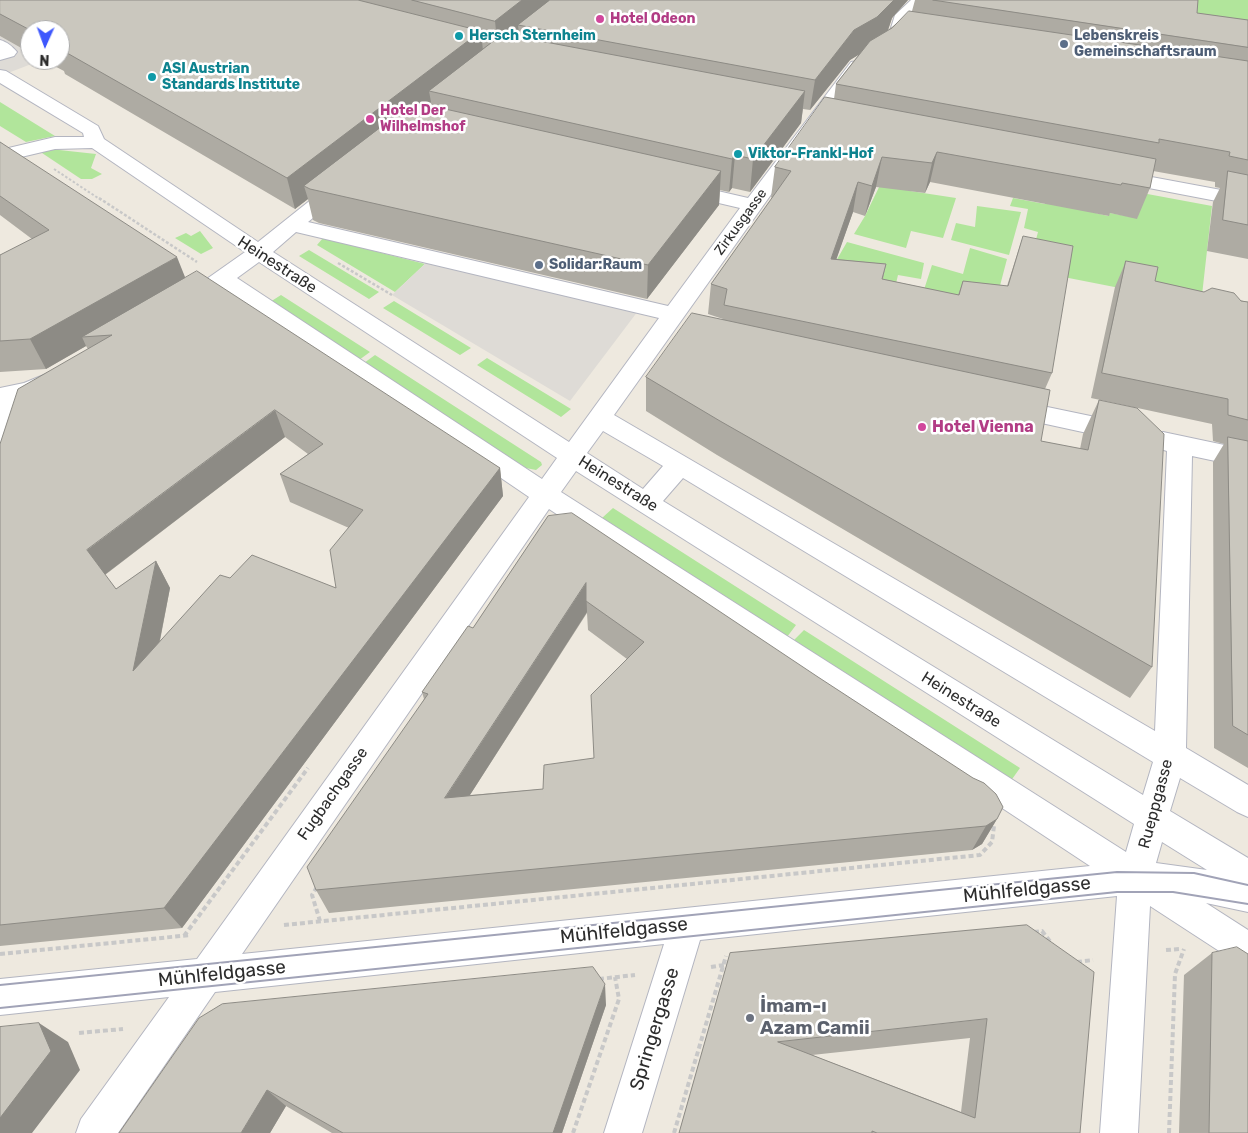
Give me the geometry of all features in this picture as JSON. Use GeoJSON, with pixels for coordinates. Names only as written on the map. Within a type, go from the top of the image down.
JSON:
{"type":"FeatureCollection","features":[{"type":"Feature","properties":{"kind":"street","name":"Zirkusgasse"},"geometry":{"type":"LineString","coordinates":[[572,456],[816,119],[858,66],[908,33],[901,19],[920,0]]}},
{"type":"Feature","properties":{"kind":"street"},"geometry":{"type":"LineString","coordinates":[[0,45],[8,52],[0,55]]}},
{"type":"Feature","properties":{"kind":"street","name":"Heinestraße"},"geometry":{"type":"LineString","coordinates":[[1,76],[91,130],[96,142],[258,253],[572,456],[1248,877]]}},
{"type":"Feature","properties":{"kind":"street"},"geometry":{"type":"LineString","coordinates":[[0,156],[55,143],[96,142]]}},
{"type":"Feature","properties":{"kind":"street"},"geometry":{"type":"LineString","coordinates":[[1096,172],[1248,201]]}},
{"type":"Feature","properties":{"kind":"street"},"geometry":{"type":"LineString","coordinates":[[192,299],[258,253],[354,175]]}},
{"type":"Feature","properties":{"kind":"street"},"geometry":{"type":"LineString","coordinates":[[666,185],[753,205]]}},
{"type":"Feature","properties":{"kind":"street"},"geometry":{"type":"LineString","coordinates":[[292,225],[667,323],[689,338]]}},
{"type":"Feature","properties":{"kind":"street"},"geometry":{"type":"LineString","coordinates":[[223,279],[545,494],[1248,950]]}},
{"type":"Feature","properties":{"kind":"street"},"geometry":{"type":"LineString","coordinates":[[0,435],[6,396],[46,382],[68,370]]}},
{"type":"Feature","properties":{"kind":"street"},"geometry":{"type":"LineString","coordinates":[[987,403],[1248,459]]}},
{"type":"Feature","properties":{"kind":"street"},"geometry":{"type":"LineString","coordinates":[[599,418],[680,464],[1248,802]]}},
{"type":"Feature","properties":{"kind":"street","name":"Rueppgasse"},"geometry":{"type":"LineString","coordinates":[[1118,1133],[1135,878],[1170,756],[1180,444]]}},
{"type":"Feature","properties":{"kind":"street","name":"Fugbachgasse"},"geometry":{"type":"LineString","coordinates":[[95,1133],[572,456]]}},
{"type":"Feature","properties":{"kind":"street"},"geometry":{"type":"LineString","coordinates":[[647,502],[680,464]]}},
{"type":"Feature","properties":{"kind":"street","name":"Mühlfeldgasse"},"geometry":{"type":"LineString","coordinates":[[0,997],[1135,878],[1184,882],[1248,895]]}},
{"type":"Feature","properties":{"kind":"street","name":"Springergasse"},"geometry":{"type":"LineString","coordinates":[[623,1133],[688,924]]}},
{"type":"Feature","properties":{"kind":"path"},"geometry":{"type":"LineString","coordinates":[[25,150],[223,279]]}},
{"type":"Feature","properties":{"kind":"path"},"geometry":{"type":"LineString","coordinates":[[0,954],[980,855],[992,842],[993,818]]}},
{"type":"Feature","properties":{"kind":"path"},"geometry":{"type":"LineString","coordinates":[[320,921],[312,895],[323,879]]}},
{"type":"Feature","properties":{"kind":"path"},"geometry":{"type":"LineString","coordinates":[[1023,933],[1042,931],[1058,951]]}},
{"type":"Feature","properties":{"kind":"path"},"geometry":{"type":"LineString","coordinates":[[674,1133],[722,966],[730,948]]}},
{"type":"Feature","properties":{"kind":"path"},"geometry":{"type":"LineString","coordinates":[[1169,1133],[1175,974],[1184,948]]}},
{"type":"Feature","properties":{"kind":"path"},"geometry":{"type":"LineString","coordinates":[[589,980],[739,964]]}},
{"type":"Feature","properties":{"kind":"path"},"geometry":{"type":"LineString","coordinates":[[573,1133],[619,999],[615,977]]}},
{"type":"Feature","properties":{"kind":"path"},"geometry":{"type":"LineString","coordinates":[[79,1033],[171,1023]]}},
{"type":"Feature","properties":{"kind":"green space"},"geometry":{"type":"Polygon","coordinates":[[[1191,0],[1248,0],[1248,39],[1186,32],[1191,0]]]}},
{"type":"Feature","properties":{"kind":"green space"},"geometry":{"type":"Polygon","coordinates":[[[0,102],[55,136],[26,142],[0,126],[0,102]]]}},
{"type":"Feature","properties":{"kind":"green space"},"geometry":{"type":"Polygon","coordinates":[[[50,149],[96,154],[91,168],[102,174],[92,179],[81,179],[39,151],[50,149]]]}},
{"type":"Feature","properties":{"kind":"green space"},"geometry":{"type":"Polygon","coordinates":[[[881,183],[910,191],[956,198],[943,238],[911,231],[906,248],[854,234],[881,183]]]}},
{"type":"Feature","properties":{"kind":"green space"},"geometry":{"type":"Polygon","coordinates":[[[1142,193],[1212,206],[1201,304],[1028,270],[1038,232],[1024,228],[1028,209],[1010,206],[1013,198],[1045,204],[1046,201],[1108,216],[1110,213],[1137,218],[1142,193]]]}},
{"type":"Feature","properties":{"kind":"green space"},"geometry":{"type":"Polygon","coordinates":[[[977,206],[1021,212],[1009,255],[951,240],[956,223],[975,227],[977,206]]]}},
{"type":"Feature","properties":{"kind":"green space"},"geometry":{"type":"Polygon","coordinates":[[[200,231],[213,248],[201,254],[175,238],[186,233],[191,236],[200,231]]]}},
{"type":"Feature","properties":{"kind":"green space"},"geometry":{"type":"Polygon","coordinates":[[[323,238],[425,264],[395,292],[317,245],[323,238]]]}},
{"type":"Feature","properties":{"kind":"green space"},"geometry":{"type":"Polygon","coordinates":[[[847,242],[924,263],[921,279],[898,275],[894,292],[836,261],[847,242]]]}},
{"type":"Feature","properties":{"kind":"green space"},"geometry":{"type":"Polygon","coordinates":[[[970,248],[1007,259],[991,320],[919,305],[932,265],[963,274],[970,248]]]}},
{"type":"Feature","properties":{"kind":"green space"},"geometry":{"type":"Polygon","coordinates":[[[309,250],[379,292],[369,299],[299,256],[309,250]]]}},
{"type":"Feature","properties":{"kind":"green space"},"geometry":{"type":"Polygon","coordinates":[[[281,295],[370,352],[359,360],[270,302],[281,295]]]}},
{"type":"Feature","properties":{"kind":"green space"},"geometry":{"type":"Polygon","coordinates":[[[394,301],[471,348],[460,355],[383,308],[394,301]]]}},
{"type":"Feature","properties":{"kind":"green space"},"geometry":{"type":"Polygon","coordinates":[[[375,355],[541,462],[542,465],[536,470],[526,468],[364,363],[375,355]]]}},
{"type":"Feature","properties":{"kind":"green space"},"geometry":{"type":"Polygon","coordinates":[[[487,358],[571,409],[561,417],[477,365],[487,358]]]}},
{"type":"Feature","properties":{"kind":"green space"},"geometry":{"type":"Polygon","coordinates":[[[613,508],[796,625],[787,637],[602,518],[613,508]]]}},
{"type":"Feature","properties":{"kind":"green space"},"geometry":{"type":"Polygon","coordinates":[[[804,630],[1020,768],[1010,782],[793,641],[804,630]]]}},
{"type":"Feature","properties":{"kind":"shaded area"},"geometry":{"type":"Polygon","coordinates":[[[0,36],[20,47],[20,68],[0,76],[0,36]]]}},
{"type":"Feature","properties":{"kind":"shaded area"},"geometry":{"type":"Polygon","coordinates":[[[431,258],[641,307],[570,401],[392,295],[431,258]]]}},
{"type":"Feature","properties":{"kind":"building"},"geometry":{"type":"Polygon","coordinates":[[[0,0],[358,0],[481,31],[287,178],[70,55],[70,20],[20,20],[20,25],[0,14],[0,0]]]}},
{"type":"Feature","properties":{"kind":"building"},"geometry":{"type":"Polygon","coordinates":[[[412,0],[522,0],[495,21],[412,0]]]}},
{"type":"Feature","properties":{"kind":"building"},"geometry":{"type":"Polygon","coordinates":[[[550,0],[894,0],[877,17],[854,30],[815,80],[518,25],[550,0]]]}},
{"type":"Feature","properties":{"kind":"building"},"geometry":{"type":"Polygon","coordinates":[[[933,0],[1198,0],[1197,13],[1248,20],[1248,47],[933,0]]]}},
{"type":"Feature","properties":{"kind":"building"},"geometry":{"type":"Polygon","coordinates":[[[909,11],[1248,61],[1248,160],[1229,156],[1230,152],[1159,139],[1159,143],[836,84],[870,41],[892,28],[909,11]]]}},
{"type":"Feature","properties":{"kind":"building"},"geometry":{"type":"Polygon","coordinates":[[[503,34],[805,91],[753,159],[735,155],[732,159],[429,91],[503,34]]]}},
{"type":"Feature","properties":{"kind":"building"},"geometry":{"type":"Polygon","coordinates":[[[825,97],[1156,159],[1150,188],[1122,183],[1121,185],[937,152],[932,163],[882,157],[872,186],[858,182],[831,259],[886,264],[882,279],[959,295],[963,281],[1008,286],[1023,236],[1073,246],[1052,373],[724,305],[727,289],[711,284],[791,171],[775,167],[825,97]]]}},
{"type":"Feature","properties":{"kind":"building"},"geometry":{"type":"Polygon","coordinates":[[[414,102],[721,171],[648,265],[310,189],[304,186],[414,102]]]}},
{"type":"Feature","properties":{"kind":"building"},"geometry":{"type":"Polygon","coordinates":[[[0,142],[177,257],[30,339],[0,341],[0,255],[49,230],[0,196],[0,142]]]}},
{"type":"Feature","properties":{"kind":"building"},"geometry":{"type":"Polygon","coordinates":[[[1228,171],[1248,175],[1248,225],[1223,220],[1228,171]]]}},
{"type":"Feature","properties":{"kind":"building"},"geometry":{"type":"Polygon","coordinates":[[[1126,261],[1158,267],[1155,281],[1204,292],[1212,288],[1234,293],[1241,301],[1248,302],[1248,420],[1228,415],[1228,399],[1102,373],[1126,261]]]}},
{"type":"Feature","properties":{"kind":"building"},"geometry":{"type":"Polygon","coordinates":[[[197,271],[500,468],[164,908],[0,925],[0,444],[18,389],[112,335],[82,337],[197,271]],[[275,410],[87,550],[116,589],[156,561],[133,671],[220,575],[230,578],[252,555],[336,588],[330,550],[363,510],[280,474],[323,444],[275,410]]]}},
{"type":"Feature","properties":{"kind":"building"},"geometry":{"type":"Polygon","coordinates":[[[692,313],[1050,390],[1041,441],[1088,450],[1099,400],[1137,408],[1164,434],[1152,667],[646,377],[692,313]]]}},
{"type":"Feature","properties":{"kind":"building"},"geometry":{"type":"Polygon","coordinates":[[[1228,437],[1248,441],[1248,735],[1233,726],[1228,437]]]}},
{"type":"Feature","properties":{"kind":"building"},"geometry":{"type":"Polygon","coordinates":[[[572,513],[818,677],[973,778],[984,783],[996,794],[1003,807],[997,819],[986,826],[316,890],[307,867],[428,694],[422,692],[468,626],[473,628],[548,516],[572,513]],[[586,583],[445,798],[543,789],[544,765],[594,758],[591,695],[644,642],[586,601],[586,583]]]}},
{"type":"Feature","properties":{"kind":"building"},"geometry":{"type":"Polygon","coordinates":[[[1027,925],[1094,972],[1080,1133],[877,1133],[872,1131],[872,1133],[679,1133],[730,953],[1027,925]],[[987,1019],[778,1042],[975,1118],[987,1019]]]}},
{"type":"Feature","properties":{"kind":"building"},"geometry":{"type":"Polygon","coordinates":[[[1237,947],[1248,954],[1248,1133],[1209,1133],[1212,953],[1237,947]]]}},
{"type":"Feature","properties":{"kind":"building"},"geometry":{"type":"Polygon","coordinates":[[[593,967],[605,984],[553,1133],[343,1133],[267,1090],[241,1133],[119,1133],[199,1018],[222,1004],[593,967]]]}},
{"type":"Feature","properties":{"kind":"building"},"geometry":{"type":"Polygon","coordinates":[[[39,1023],[51,1051],[0,1118],[0,1027],[39,1023]]]}},
{"type":"Feature","properties":{"kind":"tram line"},"geometry":{"type":"LineString","coordinates":[[0,985],[1117,872],[1194,873],[1248,885]]}},
{"type":"Feature","properties":{"kind":"tram line"},"geometry":{"type":"LineString","coordinates":[[0,1008],[1117,892],[1173,892],[1248,904]]}},
{"type":"Feature","properties":{"kind":"place","name":"Hotel Odeon"},"geometry":{"type":"Point","coordinates":[600,19]}},
{"type":"Feature","properties":{"kind":"place","name":"Hersch Sternheim"},"geometry":{"type":"Point","coordinates":[459,36]}},
{"type":"Feature","properties":{"kind":"place","name":"Lebenskreis Gemeinschaftsraum"},"geometry":{"type":"Point","coordinates":[1064,44]}},
{"type":"Feature","properties":{"kind":"place","name":"ASI Austrian Standards Institute"},"geometry":{"type":"Point","coordinates":[152,77]}},
{"type":"Feature","properties":{"kind":"place","name":"Hotel Der Wilhelmshof"},"geometry":{"type":"Point","coordinates":[370,119]}},
{"type":"Feature","properties":{"kind":"place","name":"Viktor-Frankl-Hof"},"geometry":{"type":"Point","coordinates":[738,154]}},
{"type":"Feature","properties":{"kind":"place","name":"Solidar:Raum"},"geometry":{"type":"Point","coordinates":[539,265]}},
{"type":"Feature","properties":{"kind":"place","name":"Hotel Vienna"},"geometry":{"type":"Point","coordinates":[922,427]}},
{"type":"Feature","properties":{"kind":"place","name":"İmam-ı Azam Camii"},"geometry":{"type":"Point","coordinates":[750,1018]}}]}
